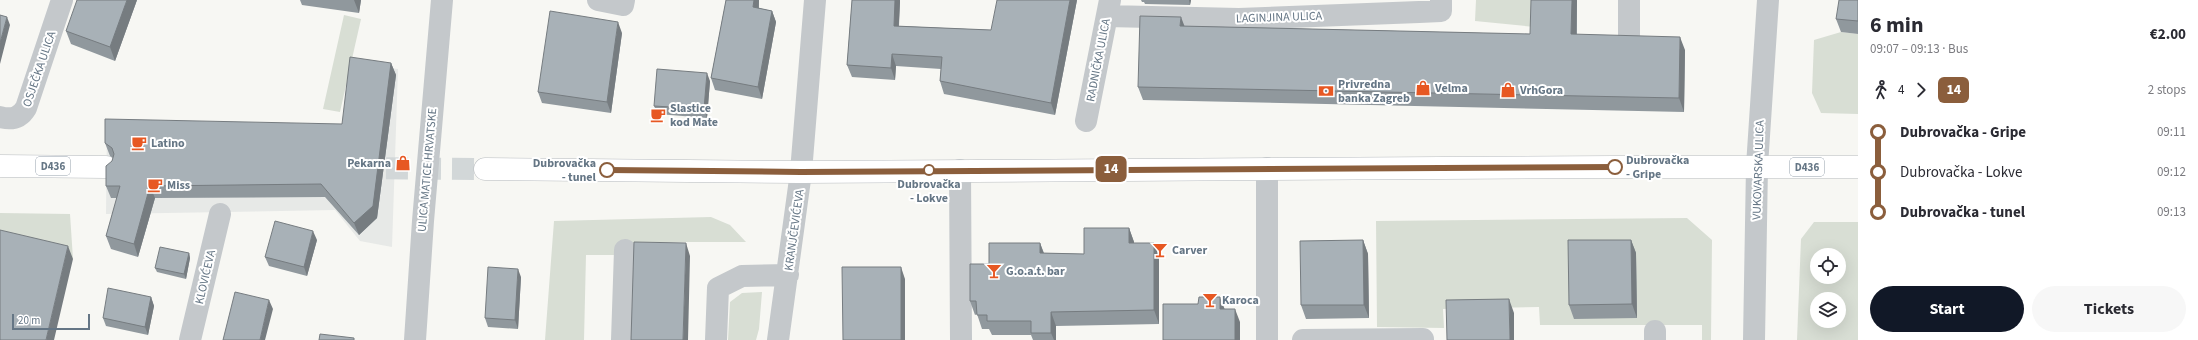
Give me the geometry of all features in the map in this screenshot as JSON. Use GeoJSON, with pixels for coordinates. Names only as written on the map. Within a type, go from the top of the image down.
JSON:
{"type":"FeatureCollection","features":[{"type":"Feature","properties":{"kind":"main road","name":"D436"},"geometry":{"type":"LineString","coordinates":[[0,166],[106,167]]}},
{"type":"Feature","properties":{"kind":"main road","name":"D436"},"geometry":{"type":"LineString","coordinates":[[484,169],[801,172],[1267,168],[1858,167]]}},
{"type":"Feature","properties":{"kind":"street","name":"OSJEČKA ULICA"},"geometry":{"type":"LineString","coordinates":[[0,117],[14,118],[22,115],[26,108],[62,0]]}},
{"type":"Feature","properties":{"kind":"street","name":"ULICA MATICE HRVATSKE"},"geometry":{"type":"LineString","coordinates":[[415,340],[424,205],[442,0]]}},
{"type":"Feature","properties":{"kind":"street"},"geometry":{"type":"LineString","coordinates":[[598,0],[623,2]]}},
{"type":"Feature","properties":{"kind":"street","name":"KRANJČEVIĆEVA"},"geometry":{"type":"LineString","coordinates":[[778,340],[801,172],[815,0]]}},
{"type":"Feature","properties":{"kind":"street","name":"LAGINJINA ULICA"},"geometry":{"type":"LineString","coordinates":[[1109,8],[1207,9],[1239,19],[1441,11],[1441,0]]}},
{"type":"Feature","properties":{"kind":"street"},"geometry":{"type":"LineString","coordinates":[[1629,0],[1629,34]]}},
{"type":"Feature","properties":{"kind":"street","name":"VUKOVARSKA ULICA"},"geometry":{"type":"LineString","coordinates":[[1754,340],[1757,166],[1768,0]]}},
{"type":"Feature","properties":{"kind":"street","name":"RADNIČKA ULICA"},"geometry":{"type":"LineString","coordinates":[[1086,121],[1109,8]]}},
{"type":"Feature","properties":{"kind":"street"},"geometry":{"type":"LineString","coordinates":[[1267,168],[1267,340]]}},
{"type":"Feature","properties":{"kind":"street"},"geometry":{"type":"LineString","coordinates":[[960,170],[961,340]]}},
{"type":"Feature","properties":{"kind":"street","name":"KLOVIĆEVA"},"geometry":{"type":"LineString","coordinates":[[190,340],[220,214]]}},
{"type":"Feature","properties":{"kind":"street"},"geometry":{"type":"LineString","coordinates":[[622,340],[625,250]]}},
{"type":"Feature","properties":{"kind":"street"},"geometry":{"type":"LineString","coordinates":[[716,340],[718,288],[742,276],[788,275]]}},
{"type":"Feature","properties":{"kind":"street"},"geometry":{"type":"LineString","coordinates":[[1303,340],[1423,339]]}},
{"type":"Feature","properties":{"kind":"shaded area"},"geometry":{"type":"Polygon","coordinates":[[[1476,0],[1536,0],[1535,27],[1475,21],[1476,0]]]}},
{"type":"Feature","properties":{"kind":"shaded area"},"geometry":{"type":"Polygon","coordinates":[[[344,15],[361,19],[340,112],[323,109],[344,15]]]}},
{"type":"Feature","properties":{"kind":"shaded area"},"geometry":{"type":"Polygon","coordinates":[[[1841,32],[1858,34],[1858,114],[1821,113],[1812,93],[1814,40],[1841,32]]]}},
{"type":"Feature","properties":{"kind":"shaded area"},"geometry":{"type":"Polygon","coordinates":[[[354,64],[398,69],[392,247],[360,241],[335,210],[106,214],[107,119],[341,131],[354,64]]]}},
{"type":"Feature","properties":{"kind":"shaded area"},"geometry":{"type":"Polygon","coordinates":[[[0,213],[70,214],[73,259],[0,242],[0,213]]]}},
{"type":"Feature","properties":{"kind":"shaded area"},"geometry":{"type":"Polygon","coordinates":[[[711,217],[730,225],[746,242],[639,242],[638,255],[586,255],[584,340],[545,340],[554,221],[711,217]]]}},
{"type":"Feature","properties":{"kind":"shaded area"},"geometry":{"type":"Polygon","coordinates":[[[1687,218],[1712,240],[1711,340],[1702,340],[1702,325],[1540,325],[1539,307],[1443,309],[1444,328],[1377,327],[1376,221],[1687,218]]]}},
{"type":"Feature","properties":{"kind":"shaded area"},"geometry":{"type":"Polygon","coordinates":[[[1814,222],[1858,222],[1858,340],[1797,340],[1801,239],[1814,222]]]}},
{"type":"Feature","properties":{"kind":"shaded area"},"geometry":{"type":"Polygon","coordinates":[[[762,292],[759,329],[756,340],[728,340],[730,302],[742,293],[762,292]]]}},
{"type":"Feature","properties":{"kind":"building"},"geometry":{"type":"Polygon","coordinates":[[[77,0],[127,0],[110,47],[66,31],[77,0]]]}},
{"type":"Feature","properties":{"kind":"building"},"geometry":{"type":"Polygon","coordinates":[[[726,0],[754,0],[753,7],[772,11],[758,87],[711,78],[726,0]]]}},
{"type":"Feature","properties":{"kind":"building"},"geometry":{"type":"Polygon","coordinates":[[[852,0],[895,0],[894,26],[991,30],[997,0],[1070,0],[1051,103],[940,81],[942,57],[892,54],[891,68],[847,65],[852,0]]]}},
{"type":"Feature","properties":{"kind":"building"},"geometry":{"type":"Polygon","coordinates":[[[1531,0],[1572,0],[1571,34],[1680,37],[1679,98],[1138,87],[1140,16],[1181,17],[1180,26],[1530,34],[1531,0]]]}},
{"type":"Feature","properties":{"kind":"building"},"geometry":{"type":"Polygon","coordinates":[[[1839,0],[1858,0],[1858,21],[1836,19],[1839,0]]]}},
{"type":"Feature","properties":{"kind":"building"},"geometry":{"type":"Polygon","coordinates":[[[550,11],[618,22],[607,102],[538,92],[550,11]]]}},
{"type":"Feature","properties":{"kind":"building"},"geometry":{"type":"Polygon","coordinates":[[[0,15],[7,17],[0,43],[0,15]]]}},
{"type":"Feature","properties":{"kind":"building"},"geometry":{"type":"Polygon","coordinates":[[[350,57],[391,63],[373,206],[354,223],[321,184],[150,186],[134,244],[106,236],[120,186],[106,186],[106,166],[112,161],[114,154],[112,148],[105,143],[105,119],[342,124],[350,57]]]}},
{"type":"Feature","properties":{"kind":"building"},"geometry":{"type":"Polygon","coordinates":[[[657,69],[707,73],[704,109],[654,106],[657,69]]]}},
{"type":"Feature","properties":{"kind":"building"},"geometry":{"type":"Polygon","coordinates":[[[275,221],[313,231],[304,267],[265,257],[275,221]]]}},
{"type":"Feature","properties":{"kind":"building"},"geometry":{"type":"Polygon","coordinates":[[[1084,228],[1129,228],[1129,243],[1154,243],[1154,310],[1051,312],[1051,333],[1031,333],[1031,321],[987,321],[987,315],[977,315],[976,301],[970,301],[970,264],[989,264],[989,243],[1040,243],[1040,253],[1084,254],[1084,228]]]}},
{"type":"Feature","properties":{"kind":"building"},"geometry":{"type":"Polygon","coordinates":[[[0,230],[68,246],[46,340],[0,340],[0,230]]]}},
{"type":"Feature","properties":{"kind":"building"},"geometry":{"type":"Polygon","coordinates":[[[1363,240],[1364,305],[1301,305],[1300,241],[1363,240]]]}},
{"type":"Feature","properties":{"kind":"building"},"geometry":{"type":"Polygon","coordinates":[[[1568,240],[1631,240],[1632,304],[1569,305],[1568,240]]]}},
{"type":"Feature","properties":{"kind":"building"},"geometry":{"type":"Polygon","coordinates":[[[634,242],[686,243],[683,340],[631,340],[634,242]]]}},
{"type":"Feature","properties":{"kind":"building"},"geometry":{"type":"Polygon","coordinates":[[[160,247],[189,253],[184,274],[155,268],[160,247]]]}},
{"type":"Feature","properties":{"kind":"building"},"geometry":{"type":"Polygon","coordinates":[[[488,267],[518,269],[515,320],[485,318],[488,267]]]}},
{"type":"Feature","properties":{"kind":"building"},"geometry":{"type":"Polygon","coordinates":[[[842,267],[901,267],[901,340],[843,340],[842,267]]]}},
{"type":"Feature","properties":{"kind":"building"},"geometry":{"type":"Polygon","coordinates":[[[108,288],[151,297],[145,327],[103,318],[108,288]]]}},
{"type":"Feature","properties":{"kind":"building"},"geometry":{"type":"Polygon","coordinates":[[[235,292],[269,300],[260,340],[223,340],[235,292]]]}},
{"type":"Feature","properties":{"kind":"building"},"geometry":{"type":"Polygon","coordinates":[[[1199,297],[1220,297],[1220,309],[1235,309],[1235,340],[1163,340],[1163,304],[1198,304],[1199,297]]]}},
{"type":"Feature","properties":{"kind":"building"},"geometry":{"type":"Polygon","coordinates":[[[1509,299],[1510,340],[1447,340],[1446,300],[1509,299]]]}},
{"type":"Feature","properties":{"kind":"building"},"geometry":{"type":"Polygon","coordinates":[[[320,334],[354,338],[354,340],[319,340],[320,334]]]}},
{"type":"Feature","properties":{"kind":"tunnel"},"geometry":{"type":"LineString","coordinates":[[353,168],[485,169]]}},
{"type":"Feature","properties":{"kind":"bus line","name":"14"},"geometry":{"type":"LineString","coordinates":[[607,170],[801,172],[1615,167]]}},
{"type":"Feature","properties":{"kind":"place","name":"Velma"},"geometry":{"type":"Point","coordinates":[1423,88]}},
{"type":"Feature","properties":{"kind":"place","name":"VrhGora"},"geometry":{"type":"Point","coordinates":[1508,90]}},
{"type":"Feature","properties":{"kind":"place","name":"Privredna banka Zagreb"},"geometry":{"type":"Point","coordinates":[1326,91]}},
{"type":"Feature","properties":{"kind":"place","name":"Slastice kod Mate"},"geometry":{"type":"Point","coordinates":[658,115]}},
{"type":"Feature","properties":{"kind":"place","name":"Latino"},"geometry":{"type":"Point","coordinates":[139,143]}},
{"type":"Feature","properties":{"kind":"place","name":"Pekarna"},"geometry":{"type":"Point","coordinates":[403,163]}},
{"type":"Feature","properties":{"kind":"place","name":"Dubrovačka - Gripe"},"geometry":{"type":"Point","coordinates":[1615,167]}},
{"type":"Feature","properties":{"kind":"place","name":"Dubrovačka - tunel"},"geometry":{"type":"Point","coordinates":[607,170]}},
{"type":"Feature","properties":{"kind":"place","name":"Dubrovačka - Lokve"},"geometry":{"type":"Point","coordinates":[929,170]}},
{"type":"Feature","properties":{"kind":"place","name":"Miss"},"geometry":{"type":"Point","coordinates":[155,185]}},
{"type":"Feature","properties":{"kind":"place","name":"Carver"},"geometry":{"type":"Point","coordinates":[1160,250]}},
{"type":"Feature","properties":{"kind":"place","name":"G.o.a.t. bar"},"geometry":{"type":"Point","coordinates":[994,271]}},
{"type":"Feature","properties":{"kind":"place","name":"Karoca"},"geometry":{"type":"Point","coordinates":[1210,300]}}]}
